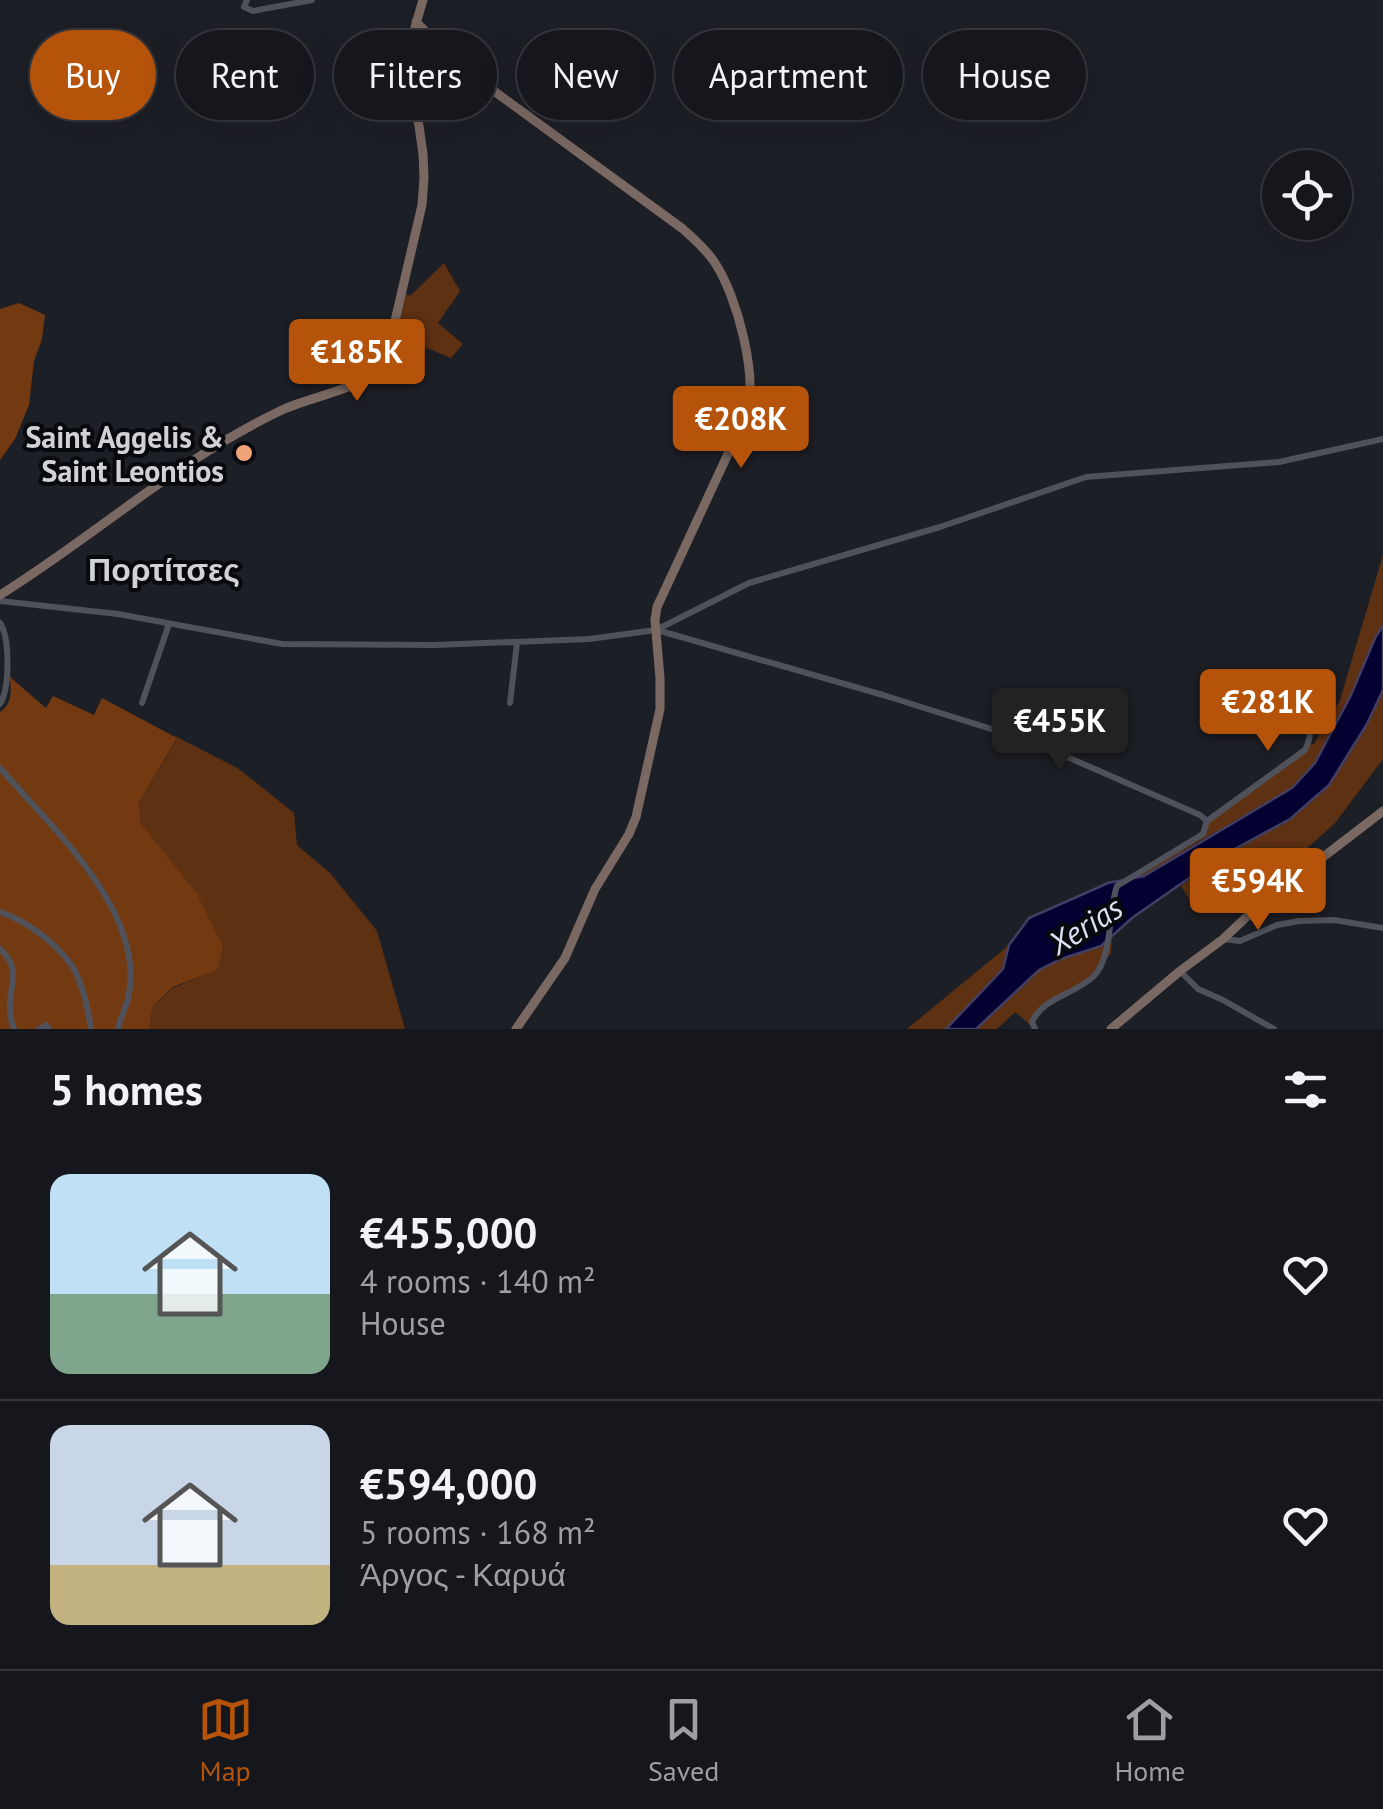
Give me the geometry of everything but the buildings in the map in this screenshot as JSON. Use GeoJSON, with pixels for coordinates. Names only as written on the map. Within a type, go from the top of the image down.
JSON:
{"type":"FeatureCollection","features":[{"type":"Feature","properties":{"kind":"street"},"geometry":{"type":"LineString","coordinates":[[247,0],[244,8],[253,11],[312,0]]}},
{"type":"Feature","properties":{"kind":"street"},"geometry":{"type":"LineString","coordinates":[[0,598],[190,463],[258,421],[362,382],[383,359],[392,338],[422,205],[420,126],[405,70],[423,0]]}},
{"type":"Feature","properties":{"kind":"street"},"geometry":{"type":"LineString","coordinates":[[416,22],[461,67],[682,229],[714,261],[727,286],[752,383],[750,403],[740,430],[656,611],[660,708],[634,824],[595,889],[565,958],[516,1029]]}},
{"type":"Feature","properties":{"kind":"street"},"geometry":{"type":"LineString","coordinates":[[0,598],[282,644],[571,641],[656,630],[748,583],[940,527],[1086,477],[1280,462],[1383,439]]}},
{"type":"Feature","properties":{"kind":"street"},"geometry":{"type":"LineString","coordinates":[[0,623],[6,635],[6,688],[0,704]]}},
{"type":"Feature","properties":{"kind":"street"},"geometry":{"type":"LineString","coordinates":[[142,703],[168,624]]}},
{"type":"Feature","properties":{"kind":"street"},"geometry":{"type":"LineString","coordinates":[[656,630],[1033,742],[1207,820]]}},
{"type":"Feature","properties":{"kind":"street"},"geometry":{"type":"LineString","coordinates":[[510,703],[516,643]]}},
{"type":"Feature","properties":{"kind":"street"},"geometry":{"type":"LineString","coordinates":[[1035,1029],[1032,1022],[1039,1010],[1094,976],[1106,950],[1117,886],[1203,834],[1207,820],[1305,750],[1312,733],[1302,710],[1257,683]]}},
{"type":"Feature","properties":{"kind":"street"},"geometry":{"type":"LineString","coordinates":[[0,768],[81,860],[120,923],[130,973],[128,998],[118,1029]]}},
{"type":"Feature","properties":{"kind":"street"},"geometry":{"type":"LineString","coordinates":[[1112,1029],[1254,910],[1383,811]]}},
{"type":"Feature","properties":{"kind":"street"},"geometry":{"type":"LineString","coordinates":[[0,912],[16,917],[72,967],[91,1029]]}},
{"type":"Feature","properties":{"kind":"street"},"geometry":{"type":"LineString","coordinates":[[1224,938],[1240,941],[1277,925],[1298,921],[1334,920],[1383,928]]}},
{"type":"Feature","properties":{"kind":"street"},"geometry":{"type":"LineString","coordinates":[[0,949],[10,959],[11,972],[1,996],[14,1029]]}},
{"type":"Feature","properties":{"kind":"street"},"geometry":{"type":"LineString","coordinates":[[1180,971],[1198,989],[1274,1029]]}},
{"type":"Feature","properties":{"kind":"street"},"geometry":{"type":"LineString","coordinates":[[39,1029],[46,1025],[49,1029]]}},
{"type":"Feature","properties":{"kind":"shaded area"},"geometry":{"type":"Polygon","coordinates":[[[444,263],[460,291],[438,323],[463,344],[451,358],[395,335],[406,294],[410,296],[444,263]]]}},
{"type":"Feature","properties":{"kind":"shaded area"},"geometry":{"type":"Polygon","coordinates":[[[19,303],[45,315],[29,405],[15,439],[0,460],[0,309],[19,303]]]}},
{"type":"Feature","properties":{"kind":"shaded area"},"geometry":{"type":"Polygon","coordinates":[[[1383,555],[1383,626],[1315,763],[1292,788],[1265,805],[1144,876],[1127,879],[1203,834],[1207,821],[1307,745],[1314,744],[1340,700],[1383,555]]]}},
{"type":"Feature","properties":{"kind":"shaded area"},"geometry":{"type":"Polygon","coordinates":[[[10,677],[46,708],[53,696],[94,715],[102,698],[177,738],[139,803],[141,824],[197,894],[223,947],[217,970],[173,987],[153,1006],[149,1029],[0,1029],[0,712],[9,701],[10,677]]]}},
{"type":"Feature","properties":{"kind":"shaded area"},"geometry":{"type":"Polygon","coordinates":[[[1383,690],[1383,759],[1335,823],[1265,884],[1210,901],[1200,896],[1191,902],[1181,886],[1287,820],[1319,794],[1355,745],[1383,690]]]}},
{"type":"Feature","properties":{"kind":"shaded area"},"geometry":{"type":"Polygon","coordinates":[[[173,735],[239,769],[294,813],[297,845],[330,873],[377,931],[405,1029],[149,1029],[153,1006],[173,988],[216,970],[141,824],[139,803],[177,739],[173,735]]]}},
{"type":"Feature","properties":{"kind":"shaded area"},"geometry":{"type":"Polygon","coordinates":[[[1112,934],[1111,953],[1094,976],[1034,1016],[1034,1028],[1015,1012],[997,1029],[976,1029],[1039,970],[1112,934]]]}},
{"type":"Feature","properties":{"kind":"shaded area"},"geometry":{"type":"Polygon","coordinates":[[[1009,945],[1003,969],[946,1029],[907,1029],[1009,945]]]}},
{"type":"Feature","properties":{"kind":"water","name":"Xerias"},"geometry":{"type":"Polygon","coordinates":[[[1383,626],[1383,690],[1329,785],[1290,819],[1192,876],[1132,918],[1101,946],[1039,970],[976,1029],[946,1029],[1003,969],[1009,945],[1029,918],[1108,883],[1144,876],[1292,788],[1315,763],[1383,626]]]}},
{"type":"Feature","properties":{"kind":"place","name":"Saint Aggelis & Saint Leontios"},"geometry":{"type":"Point","coordinates":[244,453]}},
{"type":"Feature","properties":{"kind":"district","name":"Πορτίτσες"},"geometry":{"type":"Point","coordinates":[164,569]}}]}
